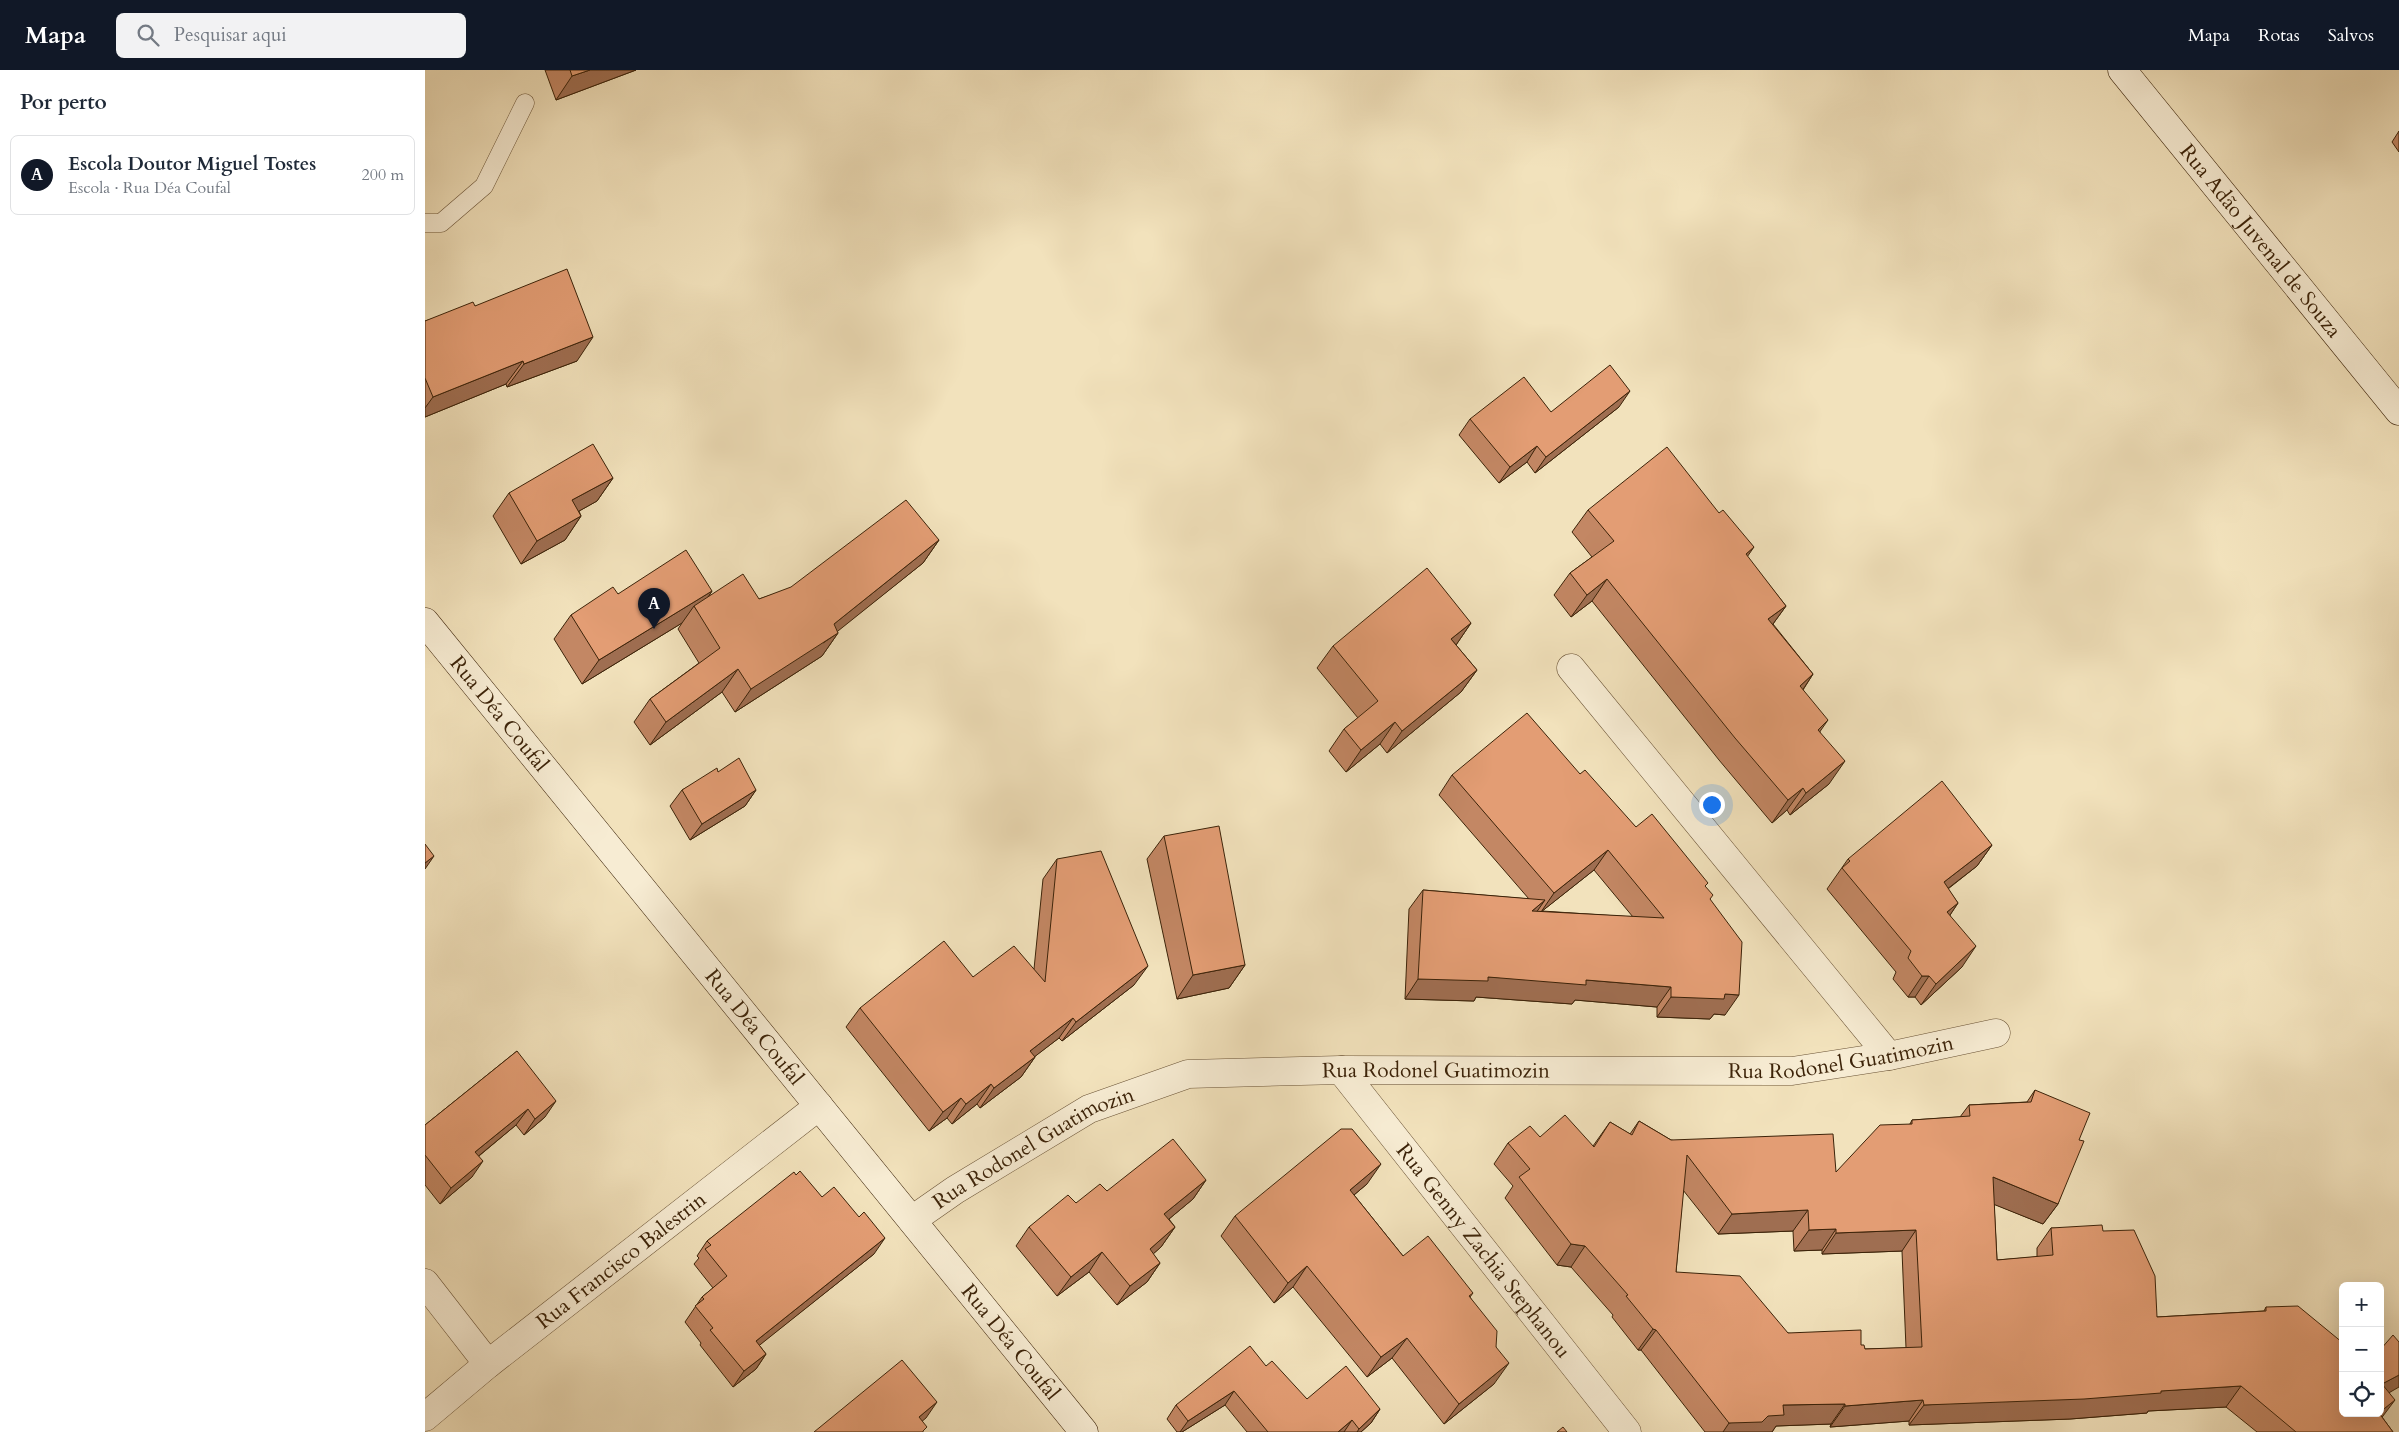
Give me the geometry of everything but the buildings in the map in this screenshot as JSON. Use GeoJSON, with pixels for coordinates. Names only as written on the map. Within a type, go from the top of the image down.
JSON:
{"type":"FeatureCollection","features":[{"type":"Feature","properties":{"kind":"street","name":"Rua Adão Juvenal de Souza"},"geometry":{"type":"LineString","coordinates":[[2122,70],[2399,411]]}},
{"type":"Feature","properties":{"kind":"street","name":"Rua Déa Coufal"},"geometry":{"type":"LineString","coordinates":[[425,622],[1084,1432]]}},
{"type":"Feature","properties":{"kind":"street"},"geometry":{"type":"LineString","coordinates":[[1571,668],[1889,1056]]}},
{"type":"Feature","properties":{"kind":"street","name":"Rua Rodonel Guatimozin"},"geometry":{"type":"LineString","coordinates":[[912,1220],[955,1190],[1089,1109],[1188,1074],[1341,1070],[1792,1071],[1889,1056],[1996,1032]]}},
{"type":"Feature","properties":{"kind":"street","name":"Rua Genny Zachia Stephanou"},"geometry":{"type":"LineString","coordinates":[[1341,1070],[1627,1432]]}},
{"type":"Feature","properties":{"kind":"street","name":"Rua Francisco Balestrin"},"geometry":{"type":"LineString","coordinates":[[425,1417],[488,1364],[819,1106]]}},
{"type":"Feature","properties":{"kind":"street"},"geometry":{"type":"LineString","coordinates":[[425,1283],[488,1364]]}},
{"type":"Feature","properties":{"kind":"lane"},"geometry":{"type":"LineString","coordinates":[[425,223],[441,223],[485,186],[525,103]]}},
{"type":"Feature","properties":{"kind":"place","name":"Escola Doutor Miguel Tostes"},"geometry":{"type":"Point","coordinates":[654,629]}}]}
